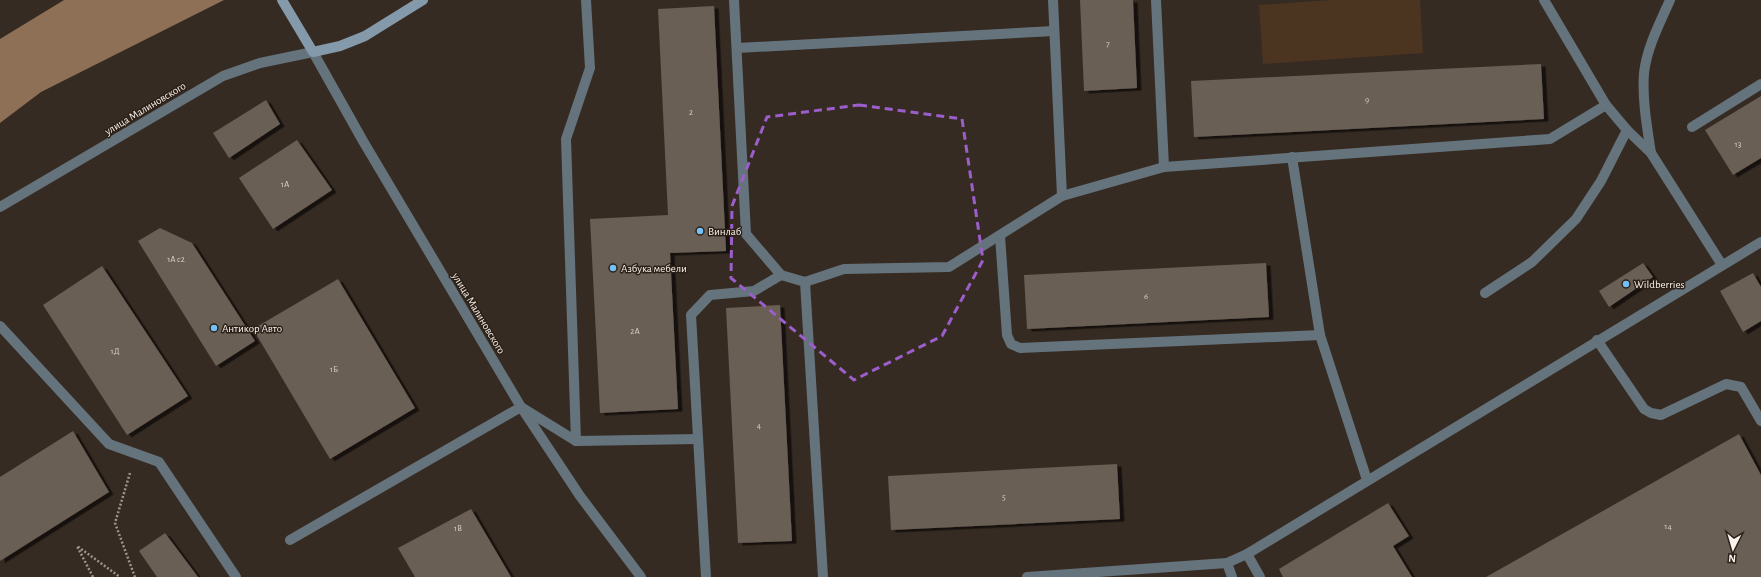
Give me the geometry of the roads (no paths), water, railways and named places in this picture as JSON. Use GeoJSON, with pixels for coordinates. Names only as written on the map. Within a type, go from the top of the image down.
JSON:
{"type":"FeatureCollection","features":[{"type":"Feature","properties":{"kind":"main road"},"geometry":{"type":"LineString","coordinates":[[282,0],[312,52]]}},
{"type":"Feature","properties":{"kind":"main road","name":"улица Малиновского"},"geometry":{"type":"LineString","coordinates":[[312,52],[340,46],[365,36],[423,0]]}},
{"type":"Feature","properties":{"kind":"street"},"geometry":{"type":"LineString","coordinates":[[576,441],[566,138],[590,68],[586,0]]}},
{"type":"Feature","properties":{"kind":"street"},"geometry":{"type":"LineString","coordinates":[[734,0],[746,234],[781,275],[805,282],[844,269],[949,267],[1062,196],[1164,167],[1550,139],[1606,105]]}},
{"type":"Feature","properties":{"kind":"street"},"geometry":{"type":"LineString","coordinates":[[1053,0],[1062,196]]}},
{"type":"Feature","properties":{"kind":"street"},"geometry":{"type":"LineString","coordinates":[[1156,0],[1164,167]]}},
{"type":"Feature","properties":{"kind":"street"},"geometry":{"type":"LineString","coordinates":[[1544,0],[1606,105],[1627,130],[1651,153],[1722,265]]}},
{"type":"Feature","properties":{"kind":"street"},"geometry":{"type":"LineString","coordinates":[[1651,153],[1645,106],[1644,72],[1653,38],[1670,0]]}},
{"type":"Feature","properties":{"kind":"street"},"geometry":{"type":"LineString","coordinates":[[737,48],[1054,31]]}},
{"type":"Feature","properties":{"kind":"street","name":"улица Малиновского"},"geometry":{"type":"LineString","coordinates":[[0,208],[223,76],[260,63],[312,52],[363,141],[521,407],[580,496],[641,577]]}},
{"type":"Feature","properties":{"kind":"street"},"geometry":{"type":"LineString","coordinates":[[1692,127],[1761,84]]}},
{"type":"Feature","properties":{"kind":"street"},"geometry":{"type":"LineString","coordinates":[[1486,293],[1532,262],[1576,219],[1602,182],[1627,130]]}},
{"type":"Feature","properties":{"kind":"street"},"geometry":{"type":"LineString","coordinates":[[1292,157],[1320,335],[1367,480]]}},
{"type":"Feature","properties":{"kind":"street"},"geometry":{"type":"LineString","coordinates":[[1000,236],[1007,335],[1011,344],[1020,348],[1320,335]]}},
{"type":"Feature","properties":{"kind":"street"},"geometry":{"type":"LineString","coordinates":[[1027,577],[1227,563],[1247,554],[1597,340],[1761,242]]}},
{"type":"Feature","properties":{"kind":"street"},"geometry":{"type":"LineString","coordinates":[[706,577],[691,315],[710,294],[754,291],[781,275]]}},
{"type":"Feature","properties":{"kind":"street"},"geometry":{"type":"LineString","coordinates":[[805,282],[823,577]]}},
{"type":"Feature","properties":{"kind":"street"},"geometry":{"type":"LineString","coordinates":[[0,326],[109,444],[159,462],[236,577]]}},
{"type":"Feature","properties":{"kind":"street"},"geometry":{"type":"LineString","coordinates":[[1597,340],[1644,409],[1651,413],[1661,415],[1726,384],[1741,387],[1761,420]]}},
{"type":"Feature","properties":{"kind":"street"},"geometry":{"type":"LineString","coordinates":[[290,540],[521,407],[576,441],[698,439]]}},
{"type":"Feature","properties":{"kind":"street"},"geometry":{"type":"LineString","coordinates":[[1247,554],[1260,577]]}},
{"type":"Feature","properties":{"kind":"street"},"geometry":{"type":"LineString","coordinates":[[1227,563],[1232,577]]}},
{"type":"Feature","properties":{"kind":"place","name":"Винлаб"},"geometry":{"type":"Point","coordinates":[700,231]}},
{"type":"Feature","properties":{"kind":"place","name":"Азбука мебели"},"geometry":{"type":"Point","coordinates":[613,268]}},
{"type":"Feature","properties":{"kind":"place","name":"Wildberries"},"geometry":{"type":"Point","coordinates":[1626,284]}},
{"type":"Feature","properties":{"kind":"place","name":"Антикор Авто"},"geometry":{"type":"Point","coordinates":[214,328]}}]}
